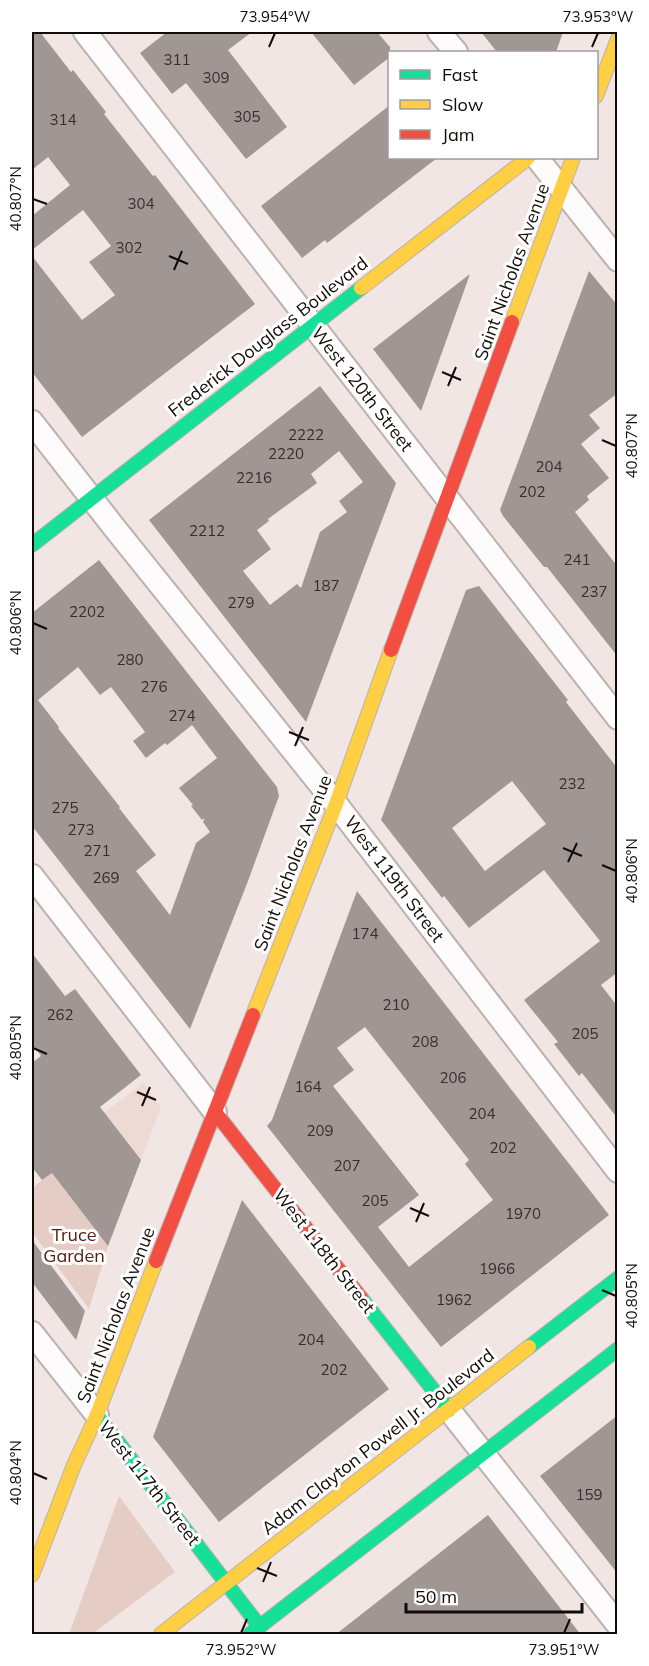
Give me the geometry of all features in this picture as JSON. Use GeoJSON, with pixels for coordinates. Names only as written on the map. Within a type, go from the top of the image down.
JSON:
{"type":"FeatureCollection","features":[{"type":"Feature","properties":{"kind":"main road"},"geometry":{"type":"LineString","coordinates":[[604,95],[618,39]]}},
{"type":"Feature","properties":{"kind":"main road","name":"Frederick Douglass Boulevard"},"geometry":{"type":"LineString","coordinates":[[32,545],[527,159]]}},
{"type":"Feature","properties":{"kind":"main road","name":"Saint Nicholas Avenue"},"geometry":{"type":"LineString","coordinates":[[32,1575],[336,804],[446,498],[573,159]]}},
{"type":"Feature","properties":{"kind":"main road","name":"West 118th Street"},"geometry":{"type":"LineString","coordinates":[[215,1112],[449,1410]]}},
{"type":"Feature","properties":{"kind":"main road","name":"Adam Clayton Powell Jr. Boulevard"},"geometry":{"type":"LineString","coordinates":[[160,1635],[618,1278]]}},
{"type":"Feature","properties":{"kind":"main road"},"geometry":{"type":"LineString","coordinates":[[259,1632],[618,1349]]}},
{"type":"Feature","properties":{"kind":"main road","name":"West 117th Street"},"geometry":{"type":"LineString","coordinates":[[97,1415],[226,1583],[259,1632]]}},
{"type":"Feature","properties":{"kind":"street","name":"West 120th Street"},"geometry":{"type":"LineString","coordinates":[[86,32],[618,718]]}},
{"type":"Feature","properties":{"kind":"street"},"geometry":{"type":"LineString","coordinates":[[439,32],[455,51]]}},
{"type":"Feature","properties":{"kind":"street"},"geometry":{"type":"LineString","coordinates":[[538,159],[618,260]]}},
{"type":"Feature","properties":{"kind":"street","name":"West 119th Street"},"geometry":{"type":"LineString","coordinates":[[32,422],[336,804],[618,1171]]}},
{"type":"Feature","properties":{"kind":"street","name":"West 118th Street"},"geometry":{"type":"LineString","coordinates":[[32,876],[215,1112]]}},
{"type":"Feature","properties":{"kind":"street","name":"West 117th Street"},"geometry":{"type":"LineString","coordinates":[[32,1333],[97,1415]]}},
{"type":"Feature","properties":{"kind":"street","name":"West 118th Street"},"geometry":{"type":"LineString","coordinates":[[449,1410],[618,1625]]}},
{"type":"Feature","properties":{"kind":"shaded area"},"geometry":{"type":"Polygon","coordinates":[[[143,1083],[161,1107],[108,1246],[41,1161],[143,1083]]]}},
{"type":"Feature","properties":{"kind":"green space","name":"Truce Garden"},"geometry":{"type":"Polygon","coordinates":[[[52,1173],[108,1246],[89,1309],[32,1232],[32,1188],[52,1173]]]}},
{"type":"Feature","properties":{"kind":"green space"},"geometry":{"type":"Polygon","coordinates":[[[119,1496],[175,1572],[92,1634],[69,1634],[119,1496]]]}},
{"type":"Feature","properties":{"kind":"building"},"geometry":{"type":"Polygon","coordinates":[[[32,32],[40,32],[71,72],[73,70],[106,112],[104,114],[153,176],[155,175],[255,304],[82,437],[32,372],[32,256],[82,320],[115,295],[89,262],[111,246],[83,210],[32,250],[32,216],[70,185],[48,157],[32,170],[32,32]]]}},
{"type":"Feature","properties":{"kind":"building"},"geometry":{"type":"Polygon","coordinates":[[[167,32],[252,32],[228,50],[287,127],[246,159],[186,83],[172,94],[140,53],[167,32]]]}},
{"type":"Feature","properties":{"kind":"building"},"geometry":{"type":"Polygon","coordinates":[[[311,32],[377,32],[390,47],[388,59],[354,85],[311,32]]]}},
{"type":"Feature","properties":{"kind":"building"},"geometry":{"type":"Polygon","coordinates":[[[481,32],[563,32],[556,51],[496,51],[481,32]]]}},
{"type":"Feature","properties":{"kind":"building"},"geometry":{"type":"Polygon","coordinates":[[[388,107],[388,159],[436,159],[327,243],[325,240],[302,258],[261,206],[388,107]]]}},
{"type":"Feature","properties":{"kind":"building"},"geometry":{"type":"Polygon","coordinates":[[[589,271],[618,306],[618,393],[589,415],[600,428],[581,444],[609,478],[587,496],[589,500],[575,512],[618,567],[618,657],[500,510],[589,271]]]}},
{"type":"Feature","properties":{"kind":"building"},"geometry":{"type":"Polygon","coordinates":[[[470,274],[421,411],[373,349],[470,274]]]}},
{"type":"Feature","properties":{"kind":"building"},"geometry":{"type":"Polygon","coordinates":[[[320,386],[396,483],[306,722],[149,520],[320,386]],[[339,451],[311,474],[317,483],[268,519],[269,521],[257,530],[271,549],[243,571],[270,605],[297,584],[301,588],[320,532],[347,512],[339,501],[363,482],[339,451]]]}},
{"type":"Feature","properties":{"kind":"building"},"geometry":{"type":"Polygon","coordinates":[[[99,560],[277,787],[279,796],[190,1029],[32,826],[32,613],[99,560]],[[78,667],[38,700],[156,855],[136,871],[170,915],[196,843],[210,832],[203,822],[205,818],[202,820],[179,788],[217,758],[192,725],[146,758],[133,741],[145,732],[111,687],[100,695],[78,667]]]}},
{"type":"Feature","properties":{"kind":"building"},"geometry":{"type":"Polygon","coordinates":[[[479,586],[568,700],[566,702],[618,769],[618,972],[601,985],[618,1007],[618,1119],[582,1073],[579,1076],[554,1044],[558,1042],[524,1000],[600,941],[544,870],[469,928],[444,896],[442,898],[381,820],[466,590],[479,586]],[[512,781],[452,828],[485,871],[546,824],[512,781]]]}},
{"type":"Feature","properties":{"kind":"building"},"geometry":{"type":"Polygon","coordinates":[[[357,891],[609,1215],[441,1347],[267,1126],[272,1120],[357,891]],[[365,1027],[337,1048],[354,1070],[333,1086],[419,1195],[378,1227],[409,1267],[493,1200],[465,1164],[469,1160],[365,1027]]]}},
{"type":"Feature","properties":{"kind":"building"},"geometry":{"type":"Polygon","coordinates":[[[32,953],[65,996],[75,989],[141,1075],[100,1107],[141,1160],[108,1246],[52,1173],[42,1180],[32,1167],[32,1063],[41,1056],[32,1044],[32,953]]]}},
{"type":"Feature","properties":{"kind":"building"},"geometry":{"type":"Polygon","coordinates":[[[242,1200],[389,1389],[219,1522],[153,1437],[242,1200]]]}},
{"type":"Feature","properties":{"kind":"building"},"geometry":{"type":"Polygon","coordinates":[[[32,1240],[85,1311],[76,1340],[32,1282],[32,1240]]]}},
{"type":"Feature","properties":{"kind":"building"},"geometry":{"type":"Polygon","coordinates":[[[618,1415],[618,1574],[540,1476],[618,1415]]]}},
{"type":"Feature","properties":{"kind":"building"},"geometry":{"type":"Polygon","coordinates":[[[488,1515],[581,1635],[335,1635],[488,1515]]]}},
{"type":"Feature","properties":{"kind":"traffic: fast"},"geometry":{"type":"LineString","coordinates":[[32,545],[361,288]]}},
{"type":"Feature","properties":{"kind":"traffic: fast"},"geometry":{"type":"LineString","coordinates":[[529,1347],[618,1278]]}},
{"type":"Feature","properties":{"kind":"traffic: fast"},"geometry":{"type":"LineString","coordinates":[[361,1298],[449,1410]]}},
{"type":"Feature","properties":{"kind":"traffic: fast"},"geometry":{"type":"LineString","coordinates":[[250,1634],[618,1349]]}},
{"type":"Feature","properties":{"kind":"traffic: fast"},"geometry":{"type":"LineString","coordinates":[[97,1415],[260,1627]]}},
{"type":"Feature","properties":{"kind":"traffic: slow"},"geometry":{"type":"LineString","coordinates":[[598,91],[618,39]]}},
{"type":"Feature","properties":{"kind":"traffic: slow"},"geometry":{"type":"LineString","coordinates":[[361,288],[527,159]]}},
{"type":"Feature","properties":{"kind":"traffic: slow"},"geometry":{"type":"LineString","coordinates":[[512,322],[573,159]]}},
{"type":"Feature","properties":{"kind":"traffic: slow"},"geometry":{"type":"LineString","coordinates":[[253,1015],[336,804],[391,650]]}},
{"type":"Feature","properties":{"kind":"traffic: slow"},"geometry":{"type":"LineString","coordinates":[[32,1575],[156,1261]]}},
{"type":"Feature","properties":{"kind":"traffic: slow"},"geometry":{"type":"LineString","coordinates":[[161,1634],[529,1347]]}},
{"type":"Feature","properties":{"kind":"traffic: jam"},"geometry":{"type":"LineString","coordinates":[[391,650],[512,322]]}},
{"type":"Feature","properties":{"kind":"traffic: jam"},"geometry":{"type":"LineString","coordinates":[[156,1261],[253,1015]]}},
{"type":"Feature","properties":{"kind":"traffic: jam"},"geometry":{"type":"LineString","coordinates":[[215,1112],[361,1298]]}}]}
